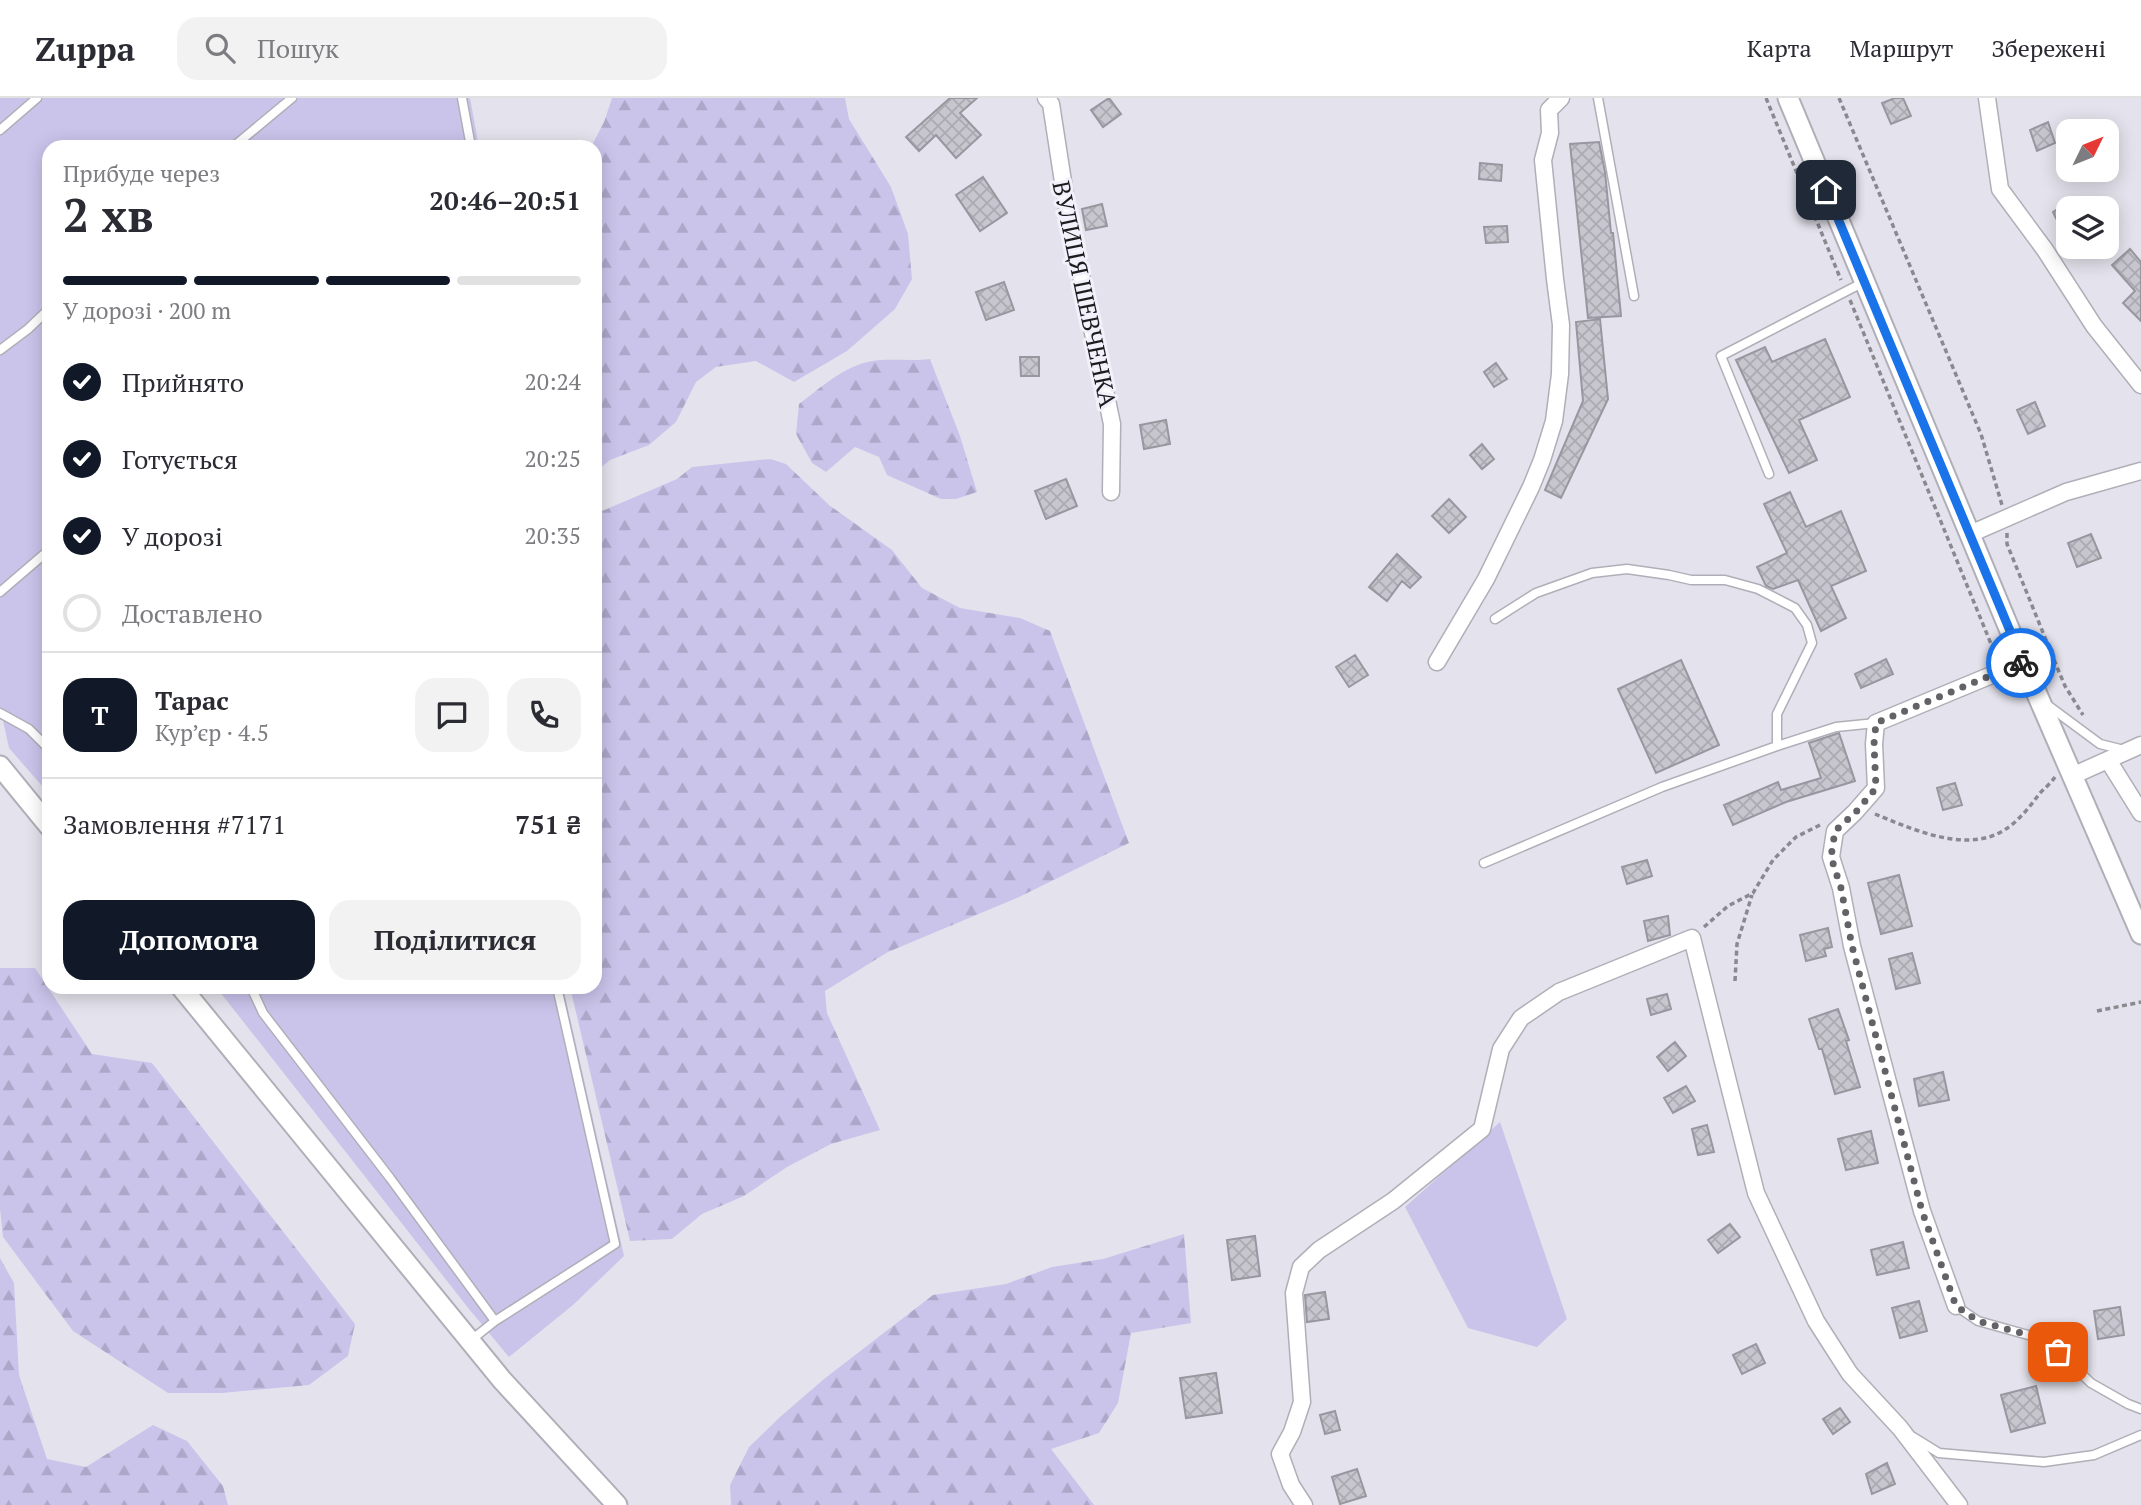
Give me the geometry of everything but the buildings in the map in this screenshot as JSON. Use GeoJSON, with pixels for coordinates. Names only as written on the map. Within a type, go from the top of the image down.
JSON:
{"type":"FeatureCollection","features":[{"type":"Feature","properties":{"kind":"street"},"geometry":{"type":"LineString","coordinates":[[1437,662],[1486,579],[1509,533],[1542,460],[1554,421],[1561,325],[1543,160],[1549,133],[1549,110],[1561,98]]}},
{"type":"Feature","properties":{"kind":"street"},"geometry":{"type":"LineString","coordinates":[[1788,98],[2038,698],[2141,934]]}},
{"type":"Feature","properties":{"kind":"street"},"geometry":{"type":"LineString","coordinates":[[1987,98],[2000,189],[2045,250],[2094,326],[2141,385]]}},
{"type":"Feature","properties":{"kind":"street","name":"ВУЛИЦЯ ШЕВЧЕНКА"},"geometry":{"type":"LineString","coordinates":[[1050,100],[1069,227],[1083,280],[1112,424],[1111,492]]}},
{"type":"Feature","properties":{"kind":"street"},"geometry":{"type":"LineString","coordinates":[[1970,534],[2066,492],[2141,471]]}},
{"type":"Feature","properties":{"kind":"street"},"geometry":{"type":"LineString","coordinates":[[1956,1306],[1922,1211],[1831,857],[1835,831],[1876,788],[1876,723],[2023,662]]}},
{"type":"Feature","properties":{"kind":"street"},"geometry":{"type":"LineString","coordinates":[[2069,768],[2108,760],[2135,748]]}},
{"type":"Feature","properties":{"kind":"street"},"geometry":{"type":"LineString","coordinates":[[2108,760],[2141,813]]}},
{"type":"Feature","properties":{"kind":"street"},"geometry":{"type":"LineString","coordinates":[[0,766],[42,817]]}},
{"type":"Feature","properties":{"kind":"street"},"geometry":{"type":"LineString","coordinates":[[1304,1505],[1291,1485],[1280,1454],[1292,1432],[1302,1402],[1294,1293],[1301,1267],[1319,1250],[1394,1201],[1482,1129],[1501,1049],[1521,1018],[1559,992],[1692,938],[1756,1193],[1816,1321],[1850,1374],[1900,1428],[1928,1468],[1959,1505]]}},
{"type":"Feature","properties":{"kind":"street"},"geometry":{"type":"LineString","coordinates":[[187,994],[502,1380],[617,1505]]}},
{"type":"Feature","properties":{"kind":"lane"},"geometry":{"type":"LineString","coordinates":[[0,130],[37,98]]}},
{"type":"Feature","properties":{"kind":"lane"},"geometry":{"type":"LineString","coordinates":[[241,140],[292,98]]}},
{"type":"Feature","properties":{"kind":"lane"},"geometry":{"type":"LineString","coordinates":[[462,98],[470,140]]}},
{"type":"Feature","properties":{"kind":"lane"},"geometry":{"type":"LineString","coordinates":[[1598,98],[1634,296]]}},
{"type":"Feature","properties":{"kind":"lane"},"geometry":{"type":"LineString","coordinates":[[1769,474],[1721,356],[1864,282]]}},
{"type":"Feature","properties":{"kind":"lane"},"geometry":{"type":"LineString","coordinates":[[0,349],[42,316]]}},
{"type":"Feature","properties":{"kind":"lane"},"geometry":{"type":"LineString","coordinates":[[0,592],[42,556]]}},
{"type":"Feature","properties":{"kind":"lane"},"geometry":{"type":"LineString","coordinates":[[1495,619],[1536,593],[1592,573],[1627,569],[1691,580],[1725,580],[1758,589],[1795,608],[1807,625],[1812,643],[1777,714],[1777,746]]}},
{"type":"Feature","properties":{"kind":"lane"},"geometry":{"type":"LineString","coordinates":[[2038,698],[2100,744],[2135,748]]}},
{"type":"Feature","properties":{"kind":"lane"},"geometry":{"type":"LineString","coordinates":[[0,713],[29,729],[42,743]]}},
{"type":"Feature","properties":{"kind":"lane"},"geometry":{"type":"LineString","coordinates":[[1484,863],[1662,787],[1836,727],[1876,723]]}},
{"type":"Feature","properties":{"kind":"lane"},"geometry":{"type":"LineString","coordinates":[[254,994],[263,1013],[390,1178],[495,1321]]}},
{"type":"Feature","properties":{"kind":"lane"},"geometry":{"type":"LineString","coordinates":[[470,1341],[495,1321],[615,1244],[559,994]]}},
{"type":"Feature","properties":{"kind":"lane"},"geometry":{"type":"LineString","coordinates":[[1956,1306],[1978,1321],[2046,1340],[2091,1383],[2141,1409]]}},
{"type":"Feature","properties":{"kind":"lane"},"geometry":{"type":"LineString","coordinates":[[1900,1428],[1939,1453],[2044,1462],[2094,1455],[2141,1435]]}},
{"type":"Feature","properties":{"kind":"path"},"geometry":{"type":"LineString","coordinates":[[1766,98],[2001,670]]}},
{"type":"Feature","properties":{"kind":"path"},"geometry":{"type":"LineString","coordinates":[[1839,98],[1981,434],[2006,519],[2007,544],[2037,621],[2065,686],[2100,744]]}},
{"type":"Feature","properties":{"kind":"path"},"geometry":{"type":"LineString","coordinates":[[1735,981],[1737,944],[1753,893],[1773,860],[1796,838],[1820,824],[1869,811],[1915,831],[1937,837],[1983,838],[1998,834],[2029,810],[2069,768]]}},
{"type":"Feature","properties":{"kind":"path"},"geometry":{"type":"LineString","coordinates":[[1692,938],[1728,906],[1753,893]]}},
{"type":"Feature","properties":{"kind":"path"},"geometry":{"type":"LineString","coordinates":[[2097,1011],[2141,1002]]}},
{"type":"Feature","properties":{"kind":"green space"},"geometry":{"type":"Polygon","coordinates":[[[0,98],[470,98],[478,140],[42,140],[42,786],[9,748],[0,707],[0,98]]]}},
{"type":"Feature","properties":{"kind":"green space"},"geometry":{"type":"Polygon","coordinates":[[[612,98],[845,98],[849,119],[891,187],[908,234],[912,279],[895,309],[847,351],[794,382],[756,361],[716,367],[696,382],[676,422],[649,445],[610,460],[602,466],[602,140],[595,140],[612,98]]]}},
{"type":"Feature","properties":{"kind":"green space"},"geometry":{"type":"Polygon","coordinates":[[[930,359],[960,436],[977,492],[956,499],[941,499],[887,475],[879,457],[855,447],[826,472],[812,463],[796,434],[799,404],[836,376],[857,365],[880,360],[930,359]]]}},
{"type":"Feature","properties":{"kind":"green space"},"geometry":{"type":"Polygon","coordinates":[[[770,459],[786,464],[829,505],[892,550],[922,588],[960,608],[1020,618],[1050,631],[1129,843],[1019,897],[888,952],[825,991],[827,1013],[880,1130],[831,1144],[787,1167],[744,1196],[702,1214],[672,1239],[630,1241],[572,994],[602,994],[602,511],[677,479],[692,467],[770,459]]]}},
{"type":"Feature","properties":{"kind":"green space"},"geometry":{"type":"Polygon","coordinates":[[[0,968],[35,968],[42,979],[42,994],[52,994],[92,1054],[152,1063],[355,1324],[348,1356],[309,1385],[222,1393],[168,1393],[73,1331],[3,1237],[0,1209],[0,968]]]}},
{"type":"Feature","properties":{"kind":"green space"},"geometry":{"type":"Polygon","coordinates":[[[222,994],[565,994],[624,1256],[573,1305],[509,1357],[222,994]]]}},
{"type":"Feature","properties":{"kind":"green space"},"geometry":{"type":"Polygon","coordinates":[[[1500,1122],[1567,1319],[1537,1347],[1468,1328],[1405,1207],[1500,1122]]]}},
{"type":"Feature","properties":{"kind":"green space"},"geometry":{"type":"Polygon","coordinates":[[[1184,1234],[1191,1323],[1131,1333],[1118,1403],[1099,1433],[1051,1449],[1094,1505],[731,1505],[730,1485],[749,1447],[824,1379],[933,1295],[1006,1284],[1052,1267],[1103,1259],[1184,1234]]]}},
{"type":"Feature","properties":{"kind":"green space"},"geometry":{"type":"Polygon","coordinates":[[[0,1258],[14,1283],[19,1375],[47,1459],[86,1467],[153,1425],[187,1441],[223,1486],[228,1505],[0,1505],[0,1258]]]}},
{"type":"Feature","properties":{"kind":"way so far"},"geometry":{"type":"LineString","coordinates":[[2021,663],[1876,723],[1876,788],[1835,831],[1831,857],[1922,1211],[1956,1306],[1978,1321],[2046,1340],[2058,1352]]}},
{"type":"Feature","properties":{"kind":"route"},"geometry":{"type":"LineString","coordinates":[[1826,190],[2023,662],[2021,663]]}}]}
